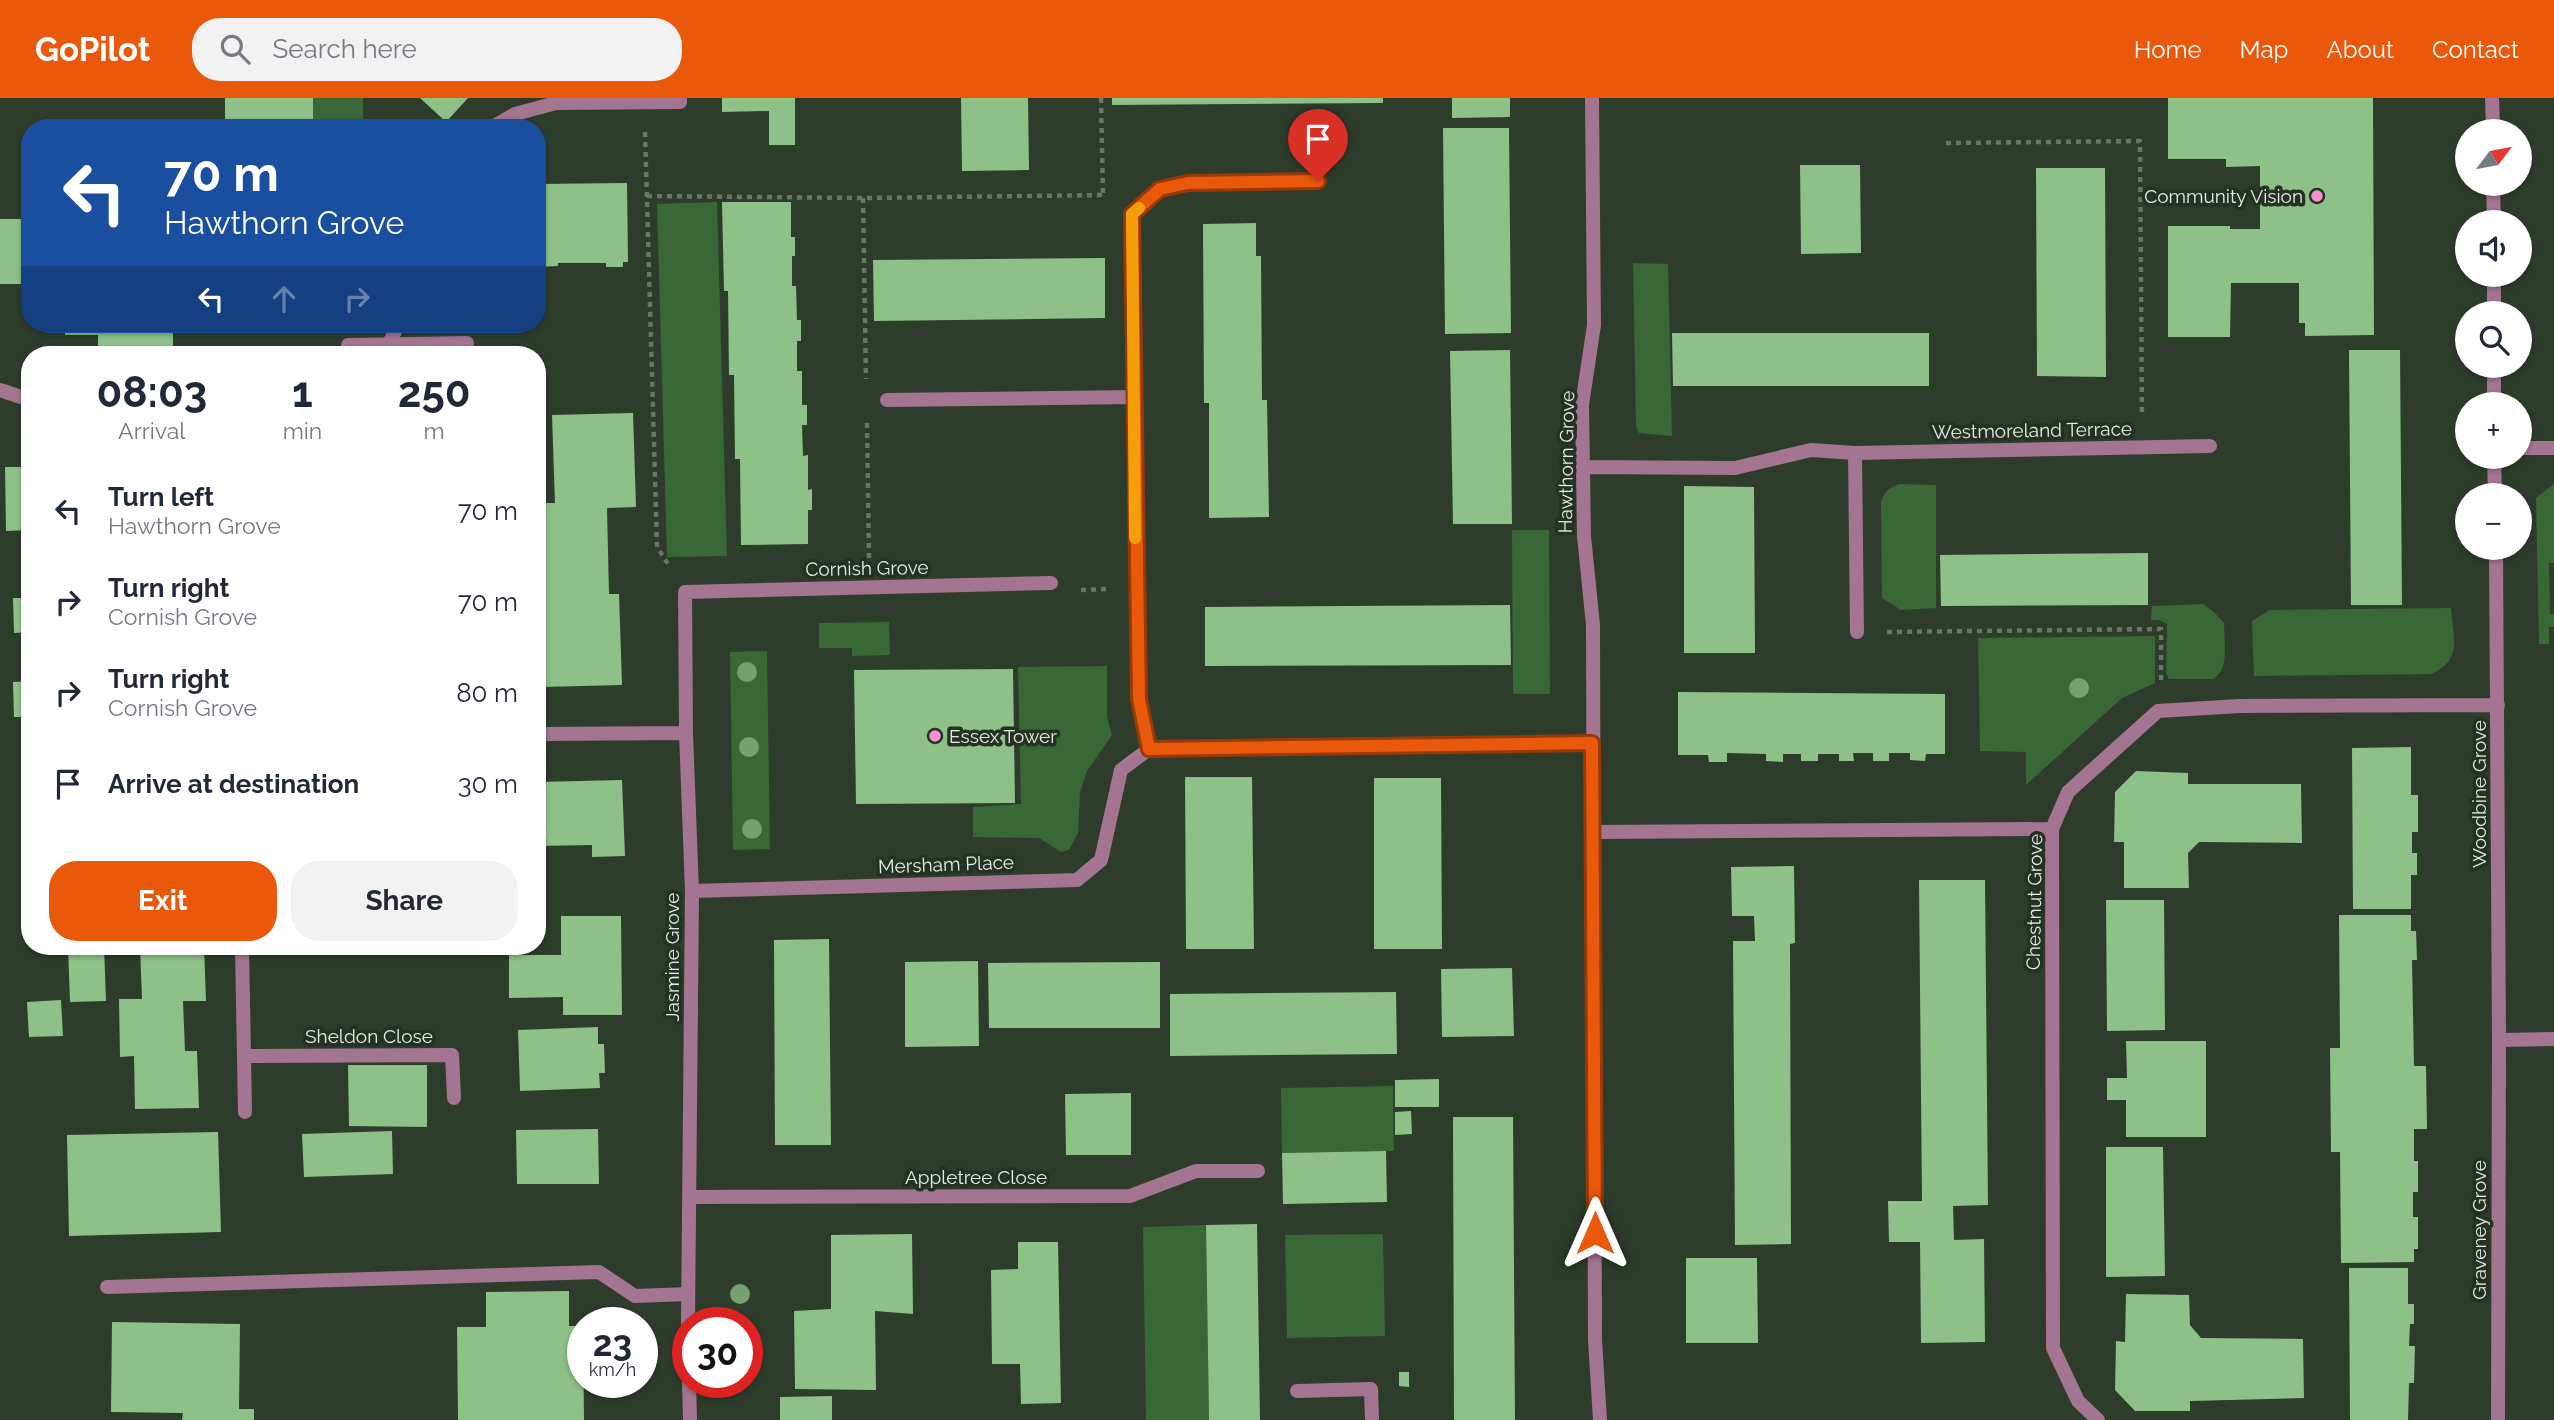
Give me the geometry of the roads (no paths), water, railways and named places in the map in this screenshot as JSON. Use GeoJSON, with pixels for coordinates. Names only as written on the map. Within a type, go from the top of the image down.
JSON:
{"type":"FeatureCollection","features":[{"type":"Feature","properties":{"kind":"street"},"geometry":{"type":"LineString","coordinates":[[506,119],[515,114],[556,103],[680,102],[680,98]]}},
{"type":"Feature","properties":{"kind":"street","name":"Hawthorn Grove"},"geometry":{"type":"LineString","coordinates":[[1591,98],[1594,325],[1582,405],[1584,536],[1593,625],[1595,1326],[1600,1420]]}},
{"type":"Feature","properties":{"kind":"street"},"geometry":{"type":"LineString","coordinates":[[2492,98],[2493,119]]}},
{"type":"Feature","properties":{"kind":"street"},"geometry":{"type":"LineString","coordinates":[[1318,181],[1188,183],[1160,189],[1132,214],[1139,699],[1149,749],[1592,743]]}},
{"type":"Feature","properties":{"kind":"street"},"geometry":{"type":"LineString","coordinates":[[388,345],[394,333]]}},
{"type":"Feature","properties":{"kind":"street"},"geometry":{"type":"LineString","coordinates":[[348,345],[467,342]]}},
{"type":"Feature","properties":{"kind":"street"},"geometry":{"type":"LineString","coordinates":[[0,390],[21,397]]}},
{"type":"Feature","properties":{"kind":"street"},"geometry":{"type":"LineString","coordinates":[[887,400],[1134,397]]}},
{"type":"Feature","properties":{"kind":"street","name":"Westmoreland Terrace"},"geometry":{"type":"LineString","coordinates":[[1583,467],[1735,468],[1811,450],[1855,453],[2210,446]]}},
{"type":"Feature","properties":{"kind":"street"},"geometry":{"type":"LineString","coordinates":[[2532,448],[2554,448]]}},
{"type":"Feature","properties":{"kind":"street"},"geometry":{"type":"LineString","coordinates":[[1855,453],[1857,632]]}},
{"type":"Feature","properties":{"kind":"street","name":"Woodbine Grove"},"geometry":{"type":"LineString","coordinates":[[2496,560],[2499,1040]]}},
{"type":"Feature","properties":{"kind":"street","name":"Cornish Grove"},"geometry":{"type":"LineString","coordinates":[[685,592],[1051,583]]}},
{"type":"Feature","properties":{"kind":"street","name":"Jasmine Grove"},"geometry":{"type":"LineString","coordinates":[[685,592],[686,733],[692,891],[688,1307]]}},
{"type":"Feature","properties":{"kind":"street","name":"Chestnut Grove"},"geometry":{"type":"LineString","coordinates":[[2098,1420],[2078,1401],[2053,1348],[2052,829],[2068,792],[2158,711],[2239,706],[2498,705]]}},
{"type":"Feature","properties":{"kind":"street"},"geometry":{"type":"LineString","coordinates":[[546,734],[686,733]]}},
{"type":"Feature","properties":{"kind":"street","name":"Mersham Place"},"geometry":{"type":"LineString","coordinates":[[692,891],[1077,880],[1101,860],[1121,769],[1149,749]]}},
{"type":"Feature","properties":{"kind":"street"},"geometry":{"type":"LineString","coordinates":[[1594,832],[2052,829]]}},
{"type":"Feature","properties":{"kind":"street"},"geometry":{"type":"LineString","coordinates":[[242,955],[245,1112]]}},
{"type":"Feature","properties":{"kind":"street"},"geometry":{"type":"LineString","coordinates":[[2499,1040],[2554,1040]]}},
{"type":"Feature","properties":{"kind":"street","name":"Graveney Grove"},"geometry":{"type":"LineString","coordinates":[[2498,1420],[2499,1040]]}},
{"type":"Feature","properties":{"kind":"street","name":"Sheldon Close"},"geometry":{"type":"LineString","coordinates":[[244,1056],[452,1055],[454,1098]]}},
{"type":"Feature","properties":{"kind":"street","name":"Appletree Close"},"geometry":{"type":"LineString","coordinates":[[690,1196],[1130,1196],[1196,1171],[1258,1171]]}},
{"type":"Feature","properties":{"kind":"street"},"geometry":{"type":"LineString","coordinates":[[107,1287],[599,1272],[635,1296],[688,1294]]}},
{"type":"Feature","properties":{"kind":"street"},"geometry":{"type":"LineString","coordinates":[[1297,1391],[1371,1389],[1372,1420]]}},
{"type":"Feature","properties":{"kind":"street"},"geometry":{"type":"LineString","coordinates":[[690,1398],[690,1420]]}},
{"type":"Feature","properties":{"kind":"place","name":"Community Vision"},"geometry":{"type":"Point","coordinates":[2317,196]}},
{"type":"Feature","properties":{"kind":"place","name":"Essex Tower"},"geometry":{"type":"Point","coordinates":[935,736]}}]}
